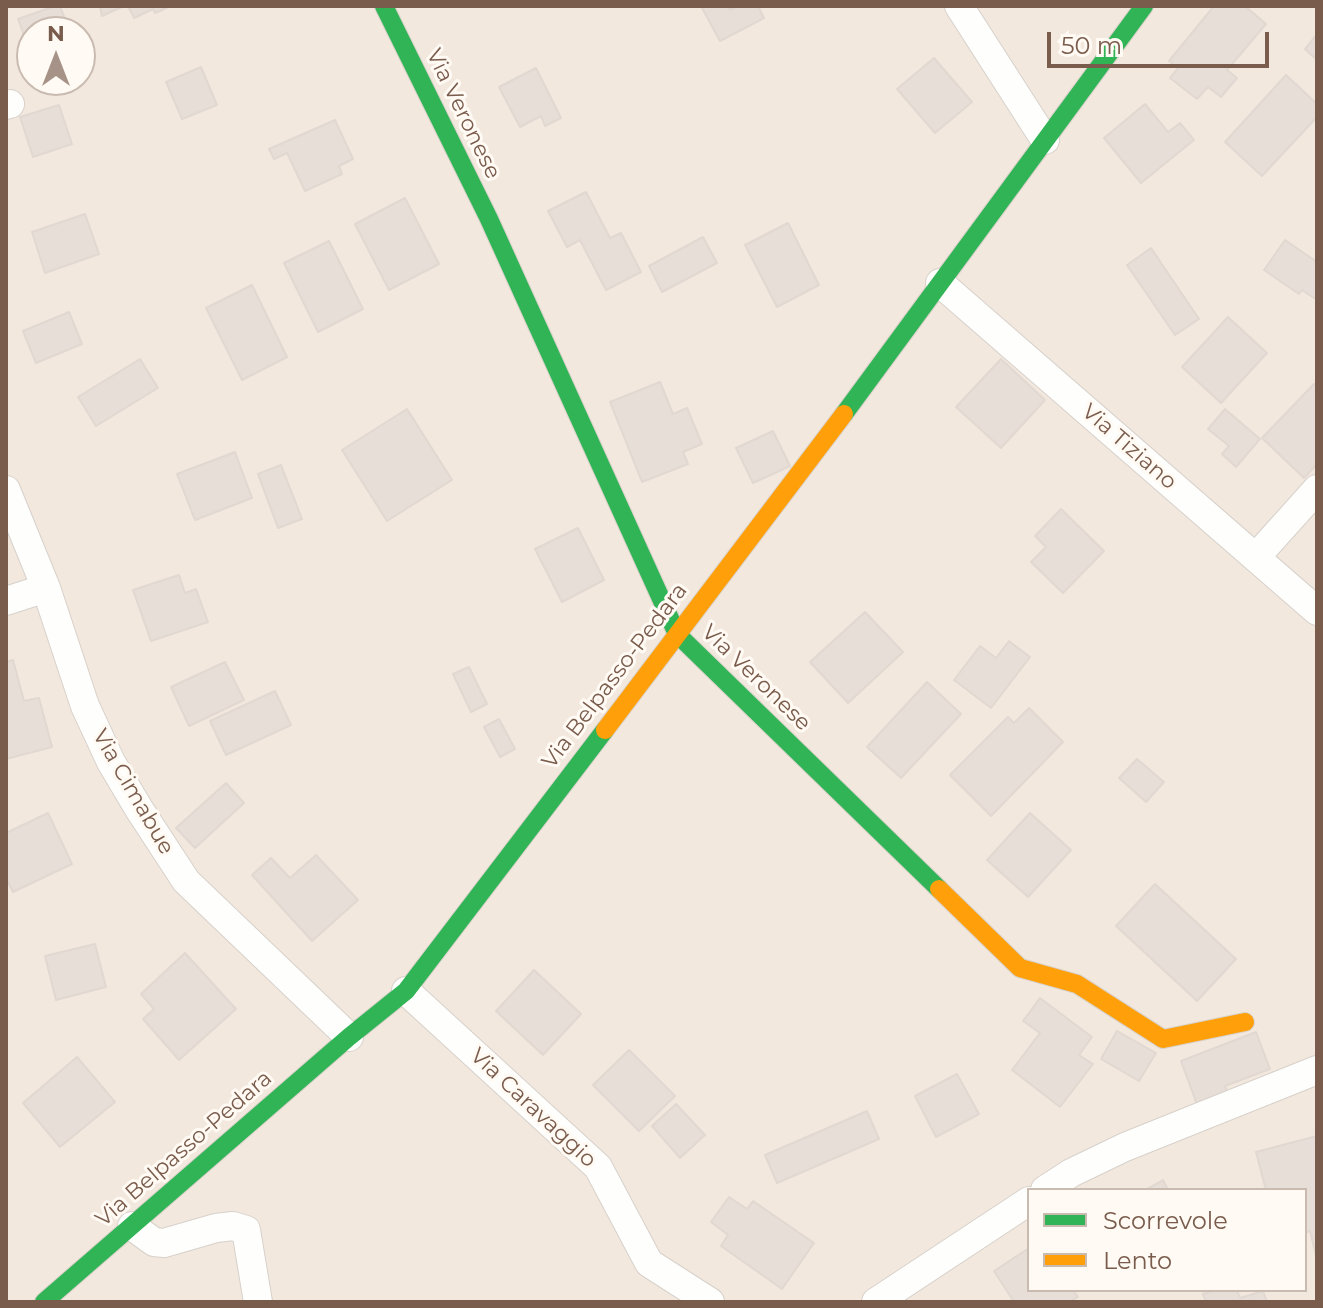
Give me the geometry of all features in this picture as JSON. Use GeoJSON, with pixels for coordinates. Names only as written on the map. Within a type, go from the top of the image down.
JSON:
{"type":"FeatureCollection","features":[{"type":"Feature","properties":{"kind":"street","name":"Via Veronese"},"geometry":{"type":"LineString","coordinates":[[384,6],[489,219],[677,634],[1020,968],[1077,984],[1163,1039],[1245,1022]]}},
{"type":"Feature","properties":{"kind":"street"},"geometry":{"type":"LineString","coordinates":[[959,6],[1045,140]]}},
{"type":"Feature","properties":{"kind":"street","name":"Via Belpasso-Pedara"},"geometry":{"type":"LineString","coordinates":[[44,1302],[406,991],[801,472],[1144,6]]}},
{"type":"Feature","properties":{"kind":"street","name":"Via Tiziano"},"geometry":{"type":"LineString","coordinates":[[940,283],[1317,611]]}},
{"type":"Feature","properties":{"kind":"street"},"geometry":{"type":"LineString","coordinates":[[1256,557],[1317,489]]}},
{"type":"Feature","properties":{"kind":"street","name":"Via Cimabue"},"geometry":{"type":"LineString","coordinates":[[6,490],[46,588],[85,706],[125,785],[186,881],[349,1037]]}},
{"type":"Feature","properties":{"kind":"street"},"geometry":{"type":"LineString","coordinates":[[6,601],[46,588]]}},
{"type":"Feature","properties":{"kind":"street","name":"Via Caravaggio"},"geometry":{"type":"LineString","coordinates":[[406,991],[598,1167],[649,1263],[710,1302]]}},
{"type":"Feature","properties":{"kind":"street"},"geometry":{"type":"LineString","coordinates":[[1048,1188],[1071,1173],[1125,1147],[1317,1070]]}},
{"type":"Feature","properties":{"kind":"street"},"geometry":{"type":"LineString","coordinates":[[876,1302],[1027,1202]]}},
{"type":"Feature","properties":{"kind":"street"},"geometry":{"type":"LineString","coordinates":[[132,1226],[154,1242],[164,1243],[216,1228],[233,1226],[246,1230],[258,1302]]}},
{"type":"Feature","properties":{"kind":"shaded area"},"geometry":{"type":"Polygon","coordinates":[[[6,6],[1317,6],[1317,1302],[6,1302],[6,6]]]}},
{"type":"Feature","properties":{"kind":"building"},"geometry":{"type":"Polygon","coordinates":[[[60,6],[64,16],[27,16],[60,6]]]}},
{"type":"Feature","properties":{"kind":"building"},"geometry":{"type":"Polygon","coordinates":[[[100,6],[124,6],[102,16],[100,6]]]}},
{"type":"Feature","properties":{"kind":"building"},"geometry":{"type":"Polygon","coordinates":[[[128,6],[171,6],[155,13],[153,9],[134,18],[128,6]]]}},
{"type":"Feature","properties":{"kind":"building"},"geometry":{"type":"Polygon","coordinates":[[[701,6],[728,6],[730,10],[738,6],[758,6],[764,18],[720,41],[701,6]]]}},
{"type":"Feature","properties":{"kind":"building"},"geometry":{"type":"Polygon","coordinates":[[[1214,6],[1245,6],[1266,24],[1227,70],[1237,78],[1221,97],[1208,87],[1197,99],[1170,78],[1178,68],[1169,61],[1214,6]]]}},
{"type":"Feature","properties":{"kind":"building"},"geometry":{"type":"Polygon","coordinates":[[[1317,34],[1317,60],[1305,49],[1317,34]]]}},
{"type":"Feature","properties":{"kind":"building"},"geometry":{"type":"Polygon","coordinates":[[[934,58],[972,102],[935,133],[897,89],[934,58]]]}},
{"type":"Feature","properties":{"kind":"building"},"geometry":{"type":"Polygon","coordinates":[[[201,67],[217,105],[182,119],[166,82],[201,67]]]}},
{"type":"Feature","properties":{"kind":"building"},"geometry":{"type":"Polygon","coordinates":[[[536,68],[561,118],[545,126],[541,116],[520,127],[499,87],[536,68]]]}},
{"type":"Feature","properties":{"kind":"building"},"geometry":{"type":"Polygon","coordinates":[[[1286,75],[1317,104],[1317,117],[1262,176],[1225,142],[1286,75]]]}},
{"type":"Feature","properties":{"kind":"building"},"geometry":{"type":"Polygon","coordinates":[[[1145,104],[1168,132],[1180,123],[1194,140],[1141,183],[1104,138],[1145,104]]]}},
{"type":"Feature","properties":{"kind":"building"},"geometry":{"type":"Polygon","coordinates":[[[59,105],[72,144],[33,157],[20,117],[59,105]]]}},
{"type":"Feature","properties":{"kind":"building"},"geometry":{"type":"Polygon","coordinates":[[[335,120],[353,159],[339,166],[342,174],[305,191],[287,153],[274,159],[269,149],[335,120]]]}},
{"type":"Feature","properties":{"kind":"building"},"geometry":{"type":"Polygon","coordinates":[[[586,192],[610,238],[621,233],[641,272],[606,290],[580,240],[567,247],[548,211],[586,192]]]}},
{"type":"Feature","properties":{"kind":"building"},"geometry":{"type":"Polygon","coordinates":[[[405,198],[439,264],[389,290],[355,224],[405,198]]]}},
{"type":"Feature","properties":{"kind":"building"},"geometry":{"type":"Polygon","coordinates":[[[85,214],[99,254],[45,273],[32,232],[85,214]]]}},
{"type":"Feature","properties":{"kind":"building"},"geometry":{"type":"Polygon","coordinates":[[[788,223],[819,285],[777,307],[745,245],[788,223]]]}},
{"type":"Feature","properties":{"kind":"building"},"geometry":{"type":"Polygon","coordinates":[[[703,237],[717,263],[662,292],[649,266],[703,237]]]}},
{"type":"Feature","properties":{"kind":"building"},"geometry":{"type":"Polygon","coordinates":[[[1285,240],[1317,262],[1317,300],[1302,290],[1299,294],[1264,270],[1285,240]]]}},
{"type":"Feature","properties":{"kind":"building"},"geometry":{"type":"Polygon","coordinates":[[[329,241],[363,309],[318,332],[284,263],[329,241]]]}},
{"type":"Feature","properties":{"kind":"building"},"geometry":{"type":"Polygon","coordinates":[[[1151,248],[1199,319],[1175,335],[1127,265],[1151,248]]]}},
{"type":"Feature","properties":{"kind":"building"},"geometry":{"type":"Polygon","coordinates":[[[252,285],[287,357],[242,380],[206,308],[252,285]]]}},
{"type":"Feature","properties":{"kind":"building"},"geometry":{"type":"Polygon","coordinates":[[[69,312],[82,344],[36,363],[23,331],[69,312]]]}},
{"type":"Feature","properties":{"kind":"building"},"geometry":{"type":"Polygon","coordinates":[[[1228,317],[1267,353],[1221,403],[1182,367],[1228,317]]]}},
{"type":"Feature","properties":{"kind":"building"},"geometry":{"type":"Polygon","coordinates":[[[140,359],[158,388],[96,426],[78,397],[140,359]]]}},
{"type":"Feature","properties":{"kind":"building"},"geometry":{"type":"Polygon","coordinates":[[[1001,359],[1045,400],[1001,448],[956,407],[1001,359]]]}},
{"type":"Feature","properties":{"kind":"building"},"geometry":{"type":"Polygon","coordinates":[[[660,382],[673,414],[687,408],[702,444],[683,452],[688,464],[642,482],[610,402],[660,382]]]}},
{"type":"Feature","properties":{"kind":"building"},"geometry":{"type":"Polygon","coordinates":[[[1314,384],[1317,387],[1317,464],[1304,478],[1262,438],[1314,384]]]}},
{"type":"Feature","properties":{"kind":"building"},"geometry":{"type":"Polygon","coordinates":[[[407,409],[452,480],[387,521],[342,450],[407,409]]]}},
{"type":"Feature","properties":{"kind":"building"},"geometry":{"type":"Polygon","coordinates":[[[1225,409],[1260,439],[1236,467],[1222,454],[1229,446],[1208,429],[1225,409]]]}},
{"type":"Feature","properties":{"kind":"building"},"geometry":{"type":"Polygon","coordinates":[[[773,431],[790,466],[753,483],[736,448],[773,431]]]}},
{"type":"Feature","properties":{"kind":"building"},"geometry":{"type":"Polygon","coordinates":[[[235,452],[252,498],[195,520],[177,474],[235,452]]]}},
{"type":"Feature","properties":{"kind":"building"},"geometry":{"type":"Polygon","coordinates":[[[281,465],[302,519],[278,528],[258,474],[281,465]]]}},
{"type":"Feature","properties":{"kind":"building"},"geometry":{"type":"Polygon","coordinates":[[[1061,509],[1104,551],[1063,593],[1031,562],[1046,547],[1035,536],[1061,509]]]}},
{"type":"Feature","properties":{"kind":"building"},"geometry":{"type":"Polygon","coordinates":[[[578,528],[604,580],[562,602],[535,549],[578,528]]]}},
{"type":"Feature","properties":{"kind":"building"},"geometry":{"type":"Polygon","coordinates":[[[179,575],[185,593],[196,589],[208,622],[151,641],[133,590],[179,575]]]}},
{"type":"Feature","properties":{"kind":"building"},"geometry":{"type":"Polygon","coordinates":[[[865,612],[903,652],[848,703],[810,662],[865,612]]]}},
{"type":"Feature","properties":{"kind":"building"},"geometry":{"type":"Polygon","coordinates":[[[1009,641],[1030,657],[991,708],[954,680],[980,646],[996,658],[1009,641]]]}},
{"type":"Feature","properties":{"kind":"building"},"geometry":{"type":"Polygon","coordinates":[[[13,660],[24,701],[39,698],[52,747],[6,759],[6,662],[13,660]]]}},
{"type":"Feature","properties":{"kind":"building"},"geometry":{"type":"Polygon","coordinates":[[[225,662],[244,700],[189,726],[171,687],[225,662]]]}},
{"type":"Feature","properties":{"kind":"building"},"geometry":{"type":"Polygon","coordinates":[[[469,667],[487,704],[471,712],[453,674],[469,667]]]}},
{"type":"Feature","properties":{"kind":"building"},"geometry":{"type":"Polygon","coordinates":[[[927,682],[961,714],[901,778],[867,747],[927,682]]]}},
{"type":"Feature","properties":{"kind":"building"},"geometry":{"type":"Polygon","coordinates":[[[275,691],[291,725],[226,755],[210,721],[275,691]]]}},
{"type":"Feature","properties":{"kind":"building"},"geometry":{"type":"Polygon","coordinates":[[[1029,708],[1063,742],[991,816],[950,775],[1008,717],[1014,723],[1029,708]]]}},
{"type":"Feature","properties":{"kind":"building"},"geometry":{"type":"Polygon","coordinates":[[[499,719],[515,749],[500,757],[484,727],[499,719]]]}},
{"type":"Feature","properties":{"kind":"building"},"geometry":{"type":"Polygon","coordinates":[[[1137,759],[1164,782],[1146,802],[1119,778],[1137,759]]]}},
{"type":"Feature","properties":{"kind":"building"},"geometry":{"type":"Polygon","coordinates":[[[226,783],[244,803],[195,848],[176,828],[226,783]]]}},
{"type":"Feature","properties":{"kind":"building"},"geometry":{"type":"Polygon","coordinates":[[[48,813],[72,864],[13,892],[6,878],[6,833],[48,813]]]}},
{"type":"Feature","properties":{"kind":"building"},"geometry":{"type":"Polygon","coordinates":[[[1030,813],[1071,850],[1028,897],[987,860],[1030,813]]]}},
{"type":"Feature","properties":{"kind":"building"},"geometry":{"type":"Polygon","coordinates":[[[316,855],[358,900],[312,941],[252,875],[271,858],[290,878],[316,855]]]}},
{"type":"Feature","properties":{"kind":"building"},"geometry":{"type":"Polygon","coordinates":[[[1155,884],[1236,959],[1197,1001],[1116,926],[1155,884]]]}},
{"type":"Feature","properties":{"kind":"building"},"geometry":{"type":"Polygon","coordinates":[[[95,944],[106,987],[56,1000],[45,956],[95,944]]]}},
{"type":"Feature","properties":{"kind":"building"},"geometry":{"type":"Polygon","coordinates":[[[185,953],[236,1009],[179,1060],[143,1019],[154,1009],[141,994],[185,953]]]}},
{"type":"Feature","properties":{"kind":"building"},"geometry":{"type":"Polygon","coordinates":[[[534,970],[581,1014],[543,1055],[496,1011],[534,970]]]}},
{"type":"Feature","properties":{"kind":"building"},"geometry":{"type":"Polygon","coordinates":[[[1040,998],[1092,1037],[1079,1055],[1093,1064],[1060,1107],[1012,1070],[1040,1033],[1023,1021],[1040,998]]]}},
{"type":"Feature","properties":{"kind":"building"},"geometry":{"type":"Polygon","coordinates":[[[1117,1031],[1156,1053],[1139,1081],[1101,1059],[1117,1031]]]}},
{"type":"Feature","properties":{"kind":"building"},"geometry":{"type":"Polygon","coordinates":[[[1256,1032],[1270,1069],[1225,1086],[1230,1098],[1199,1110],[1181,1061],[1256,1032]]]}},
{"type":"Feature","properties":{"kind":"building"},"geometry":{"type":"Polygon","coordinates":[[[629,1050],[675,1096],[639,1131],[593,1085],[629,1050]]]}},
{"type":"Feature","properties":{"kind":"building"},"geometry":{"type":"Polygon","coordinates":[[[77,1057],[115,1102],[60,1147],[23,1103],[77,1057]]]}},
{"type":"Feature","properties":{"kind":"building"},"geometry":{"type":"Polygon","coordinates":[[[957,1074],[979,1114],[936,1137],[915,1096],[957,1074]]]}},
{"type":"Feature","properties":{"kind":"building"},"geometry":{"type":"Polygon","coordinates":[[[676,1104],[705,1135],[680,1158],[652,1126],[676,1104]]]}},
{"type":"Feature","properties":{"kind":"building"},"geometry":{"type":"Polygon","coordinates":[[[867,1111],[879,1139],[777,1183],[765,1155],[867,1111]]]}},
{"type":"Feature","properties":{"kind":"building"},"geometry":{"type":"Polygon","coordinates":[[[1317,1136],[1317,1260],[1310,1231],[1307,1232],[1307,1188],[1265,1188],[1256,1152],[1317,1136]]]}},
{"type":"Feature","properties":{"kind":"building"},"geometry":{"type":"Polygon","coordinates":[[[1163,1180],[1167,1188],[1149,1188],[1163,1180]]]}},
{"type":"Feature","properties":{"kind":"building"},"geometry":{"type":"Polygon","coordinates":[[[729,1197],[747,1209],[753,1201],[814,1243],[782,1289],[721,1246],[728,1235],[711,1222],[729,1197]]]}},
{"type":"Feature","properties":{"kind":"building"},"geometry":{"type":"Polygon","coordinates":[[[1027,1249],[1027,1292],[1074,1292],[1078,1297],[1069,1302],[1014,1302],[994,1271],[1027,1249]]]}},
{"type":"Feature","properties":{"kind":"building"},"geometry":{"type":"Polygon","coordinates":[[[1238,1292],[1240,1298],[1263,1292],[1267,1302],[1206,1302],[1203,1294],[1238,1292]]]}},
{"type":"Feature","properties":{"kind":"traffic: fast"},"geometry":{"type":"LineString","coordinates":[[384,6],[489,219],[677,634],[939,889]]}},
{"type":"Feature","properties":{"kind":"traffic: fast"},"geometry":{"type":"LineString","coordinates":[[844,414],[1144,6]]}},
{"type":"Feature","properties":{"kind":"traffic: fast"},"geometry":{"type":"LineString","coordinates":[[44,1302],[406,991],[605,730]]}},
{"type":"Feature","properties":{"kind":"traffic: slow"},"geometry":{"type":"LineString","coordinates":[[605,730],[844,414]]}},
{"type":"Feature","properties":{"kind":"traffic: slow"},"geometry":{"type":"LineString","coordinates":[[939,889],[1020,968],[1077,984],[1163,1039],[1245,1022]]}}]}
